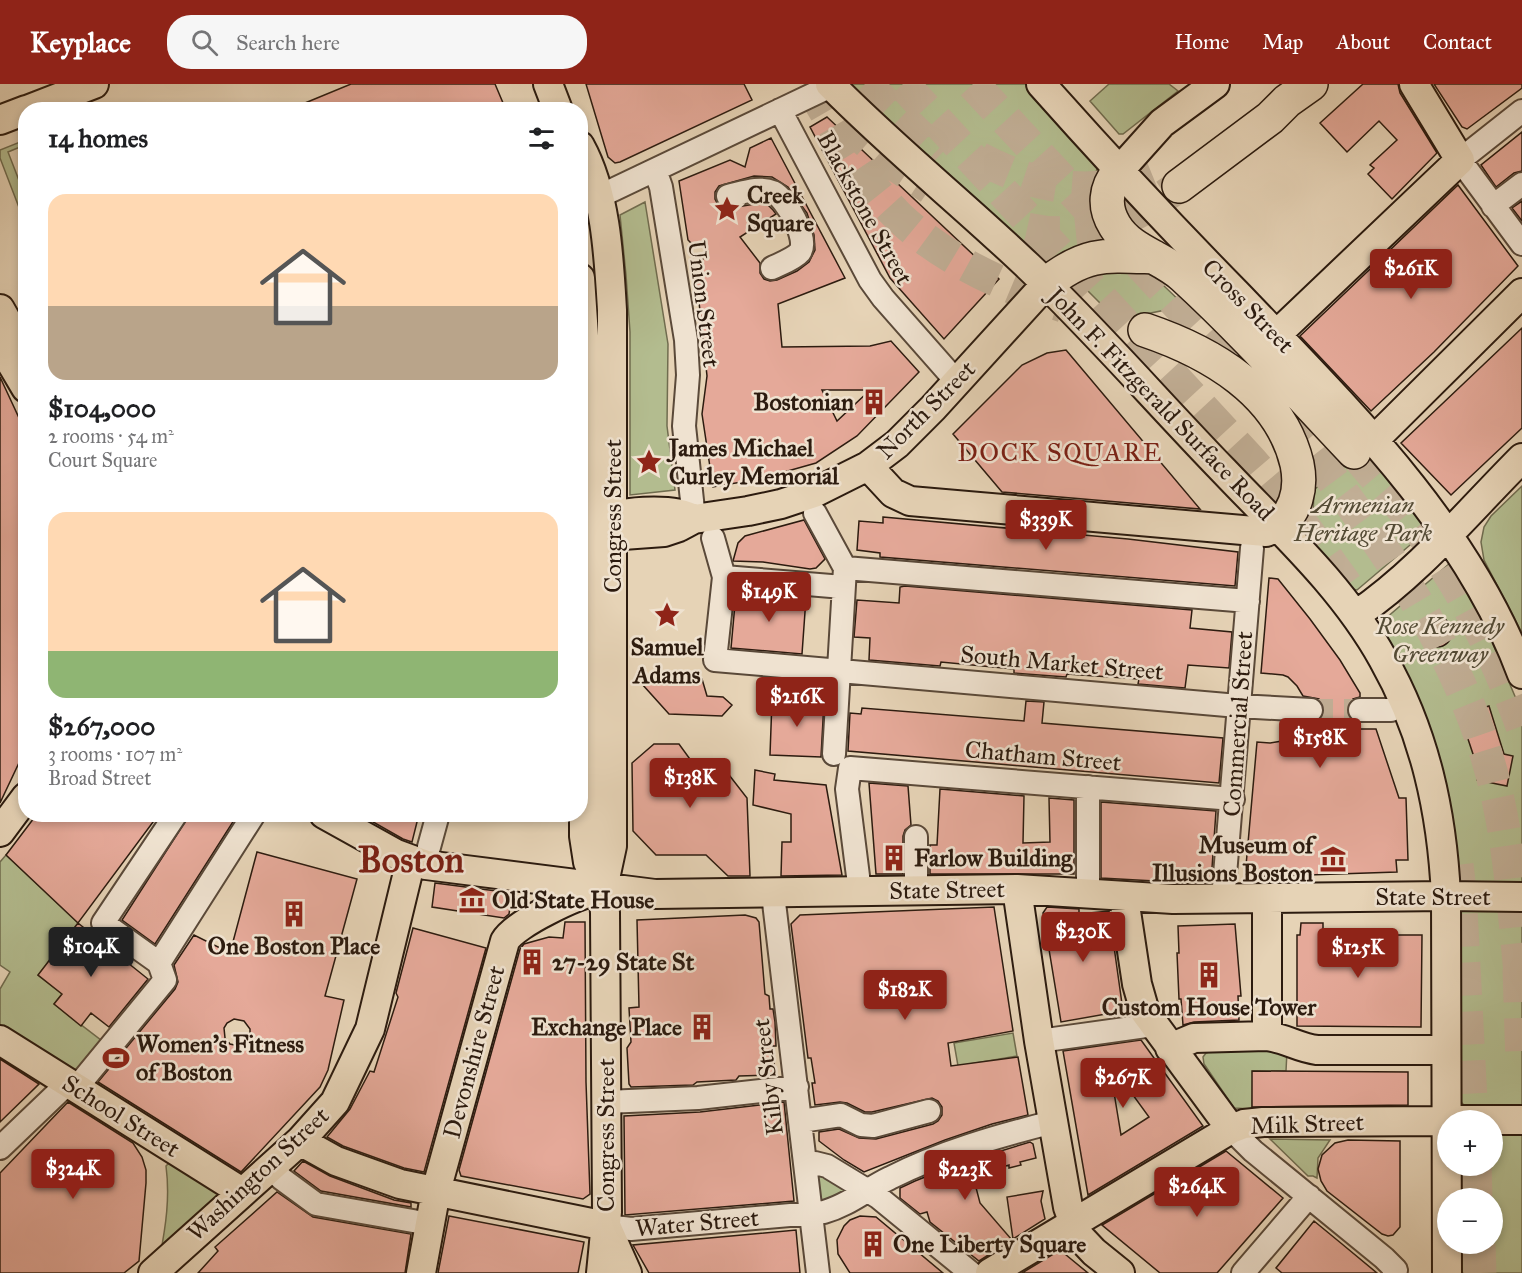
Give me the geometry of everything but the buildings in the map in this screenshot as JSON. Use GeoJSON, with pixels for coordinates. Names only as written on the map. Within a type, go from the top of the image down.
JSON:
{"type":"FeatureCollection","features":[{"type":"Feature","properties":{"kind":"highway"},"geometry":{"type":"LineString","coordinates":[[1173,177],[1270,118],[1299,92]]}},
{"type":"Feature","properties":{"kind":"highway"},"geometry":{"type":"LineString","coordinates":[[1119,171],[1108,189],[1107,204],[1110,216],[1123,236],[1141,251],[1174,268],[1363,447]]}},
{"type":"Feature","properties":{"kind":"highway"},"geometry":{"type":"LineString","coordinates":[[1046,284],[1075,264],[1090,258],[1113,255],[1154,257]]}},
{"type":"Feature","properties":{"kind":"highway"},"geometry":{"type":"LineString","coordinates":[[1145,330],[1188,346],[1222,366],[1251,388],[1276,416],[1292,447],[1299,478],[1294,505],[1278,527]]}},
{"type":"Feature","properties":{"kind":"main road"},"geometry":{"type":"LineString","coordinates":[[47,102],[94,84]]}},
{"type":"Feature","properties":{"kind":"main road"},"geometry":{"type":"LineString","coordinates":[[548,84],[555,102]]}},
{"type":"Feature","properties":{"kind":"main road","name":"John F. Fitzgerald Surface Road"},"geometry":{"type":"LineString","coordinates":[[832,84],[1046,284],[1079,318],[1278,527],[1356,615],[1390,670],[1418,735],[1438,808],[1443,843],[1446,896],[1446,1050],[1449,1110]]}},
{"type":"Feature","properties":{"kind":"main road","name":"Cross Street"},"geometry":{"type":"LineString","coordinates":[[1041,84],[1119,171],[1276,335],[1363,447],[1449,534],[1474,572],[1492,606],[1522,674]]}},
{"type":"Feature","properties":{"kind":"main road"},"geometry":{"type":"LineString","coordinates":[[1119,171],[1162,123],[1215,84]]}},
{"type":"Feature","properties":{"kind":"main road"},"geometry":{"type":"LineString","coordinates":[[1276,335],[1460,160],[1414,84]]}},
{"type":"Feature","properties":{"kind":"main road"},"geometry":{"type":"LineString","coordinates":[[0,120],[18,113]]}},
{"type":"Feature","properties":{"kind":"main road","name":"Congress Street"},"geometry":{"type":"LineString","coordinates":[[588,162],[598,197],[606,244],[612,310],[612,846],[603,888],[606,1226],[601,1273]]}},
{"type":"Feature","properties":{"kind":"main road","name":"North Street"},"geometry":{"type":"LineString","coordinates":[[588,531],[598,522],[612,527],[665,511],[680,513],[703,528],[748,511],[814,493],[868,466],[897,444],[1046,284]]}},
{"type":"Feature","properties":{"kind":"main road"},"geometry":{"type":"LineString","coordinates":[[1363,447],[1522,293]]}},
{"type":"Feature","properties":{"kind":"main road"},"geometry":{"type":"LineString","coordinates":[[0,309],[18,341]]}},
{"type":"Feature","properties":{"kind":"main road"},"geometry":{"type":"LineString","coordinates":[[1009,324],[1041,314],[1079,318]]}},
{"type":"Feature","properties":{"kind":"main road"},"geometry":{"type":"LineString","coordinates":[[0,344],[18,374]]}},
{"type":"Feature","properties":{"kind":"main road"},"geometry":{"type":"LineString","coordinates":[[1356,615],[1408,574],[1522,458]]}},
{"type":"Feature","properties":{"kind":"main road"},"geometry":{"type":"LineString","coordinates":[[868,466],[893,494],[910,501],[1266,532],[1278,527]]}},
{"type":"Feature","properties":{"kind":"main road"},"geometry":{"type":"LineString","coordinates":[[0,832],[18,808]]}},
{"type":"Feature","properties":{"kind":"main road","name":"State Street"},"geometry":{"type":"LineString","coordinates":[[343,822],[420,854],[433,866],[655,894],[1017,890],[1124,898],[1522,897]]}},
{"type":"Feature","properties":{"kind":"main road","name":"Congress Street"},"geometry":{"type":"LineString","coordinates":[[584,822],[588,862],[603,888]]}},
{"type":"Feature","properties":{"kind":"main road","name":"Washington Street"},"geometry":{"type":"LineString","coordinates":[[153,1273],[300,1141],[335,1102],[370,1029],[420,854]]}},
{"type":"Feature","properties":{"kind":"main road","name":"Devonshire Street"},"geometry":{"type":"LineString","coordinates":[[421,1273],[436,1191],[506,938],[518,928],[573,898],[603,888]]}},
{"type":"Feature","properties":{"kind":"main road"},"geometry":{"type":"LineString","coordinates":[[1017,890],[1039,1041],[1073,1224],[1085,1244],[1120,1273]]}},
{"type":"Feature","properties":{"kind":"main road"},"geometry":{"type":"LineString","coordinates":[[1124,898],[1137,984],[1145,1012],[1231,1129]]}},
{"type":"Feature","properties":{"kind":"main road"},"geometry":{"type":"LineString","coordinates":[[1267,899],[1268,1036]]}},
{"type":"Feature","properties":{"kind":"main road"},"geometry":{"type":"LineString","coordinates":[[1170,1048],[1194,1038],[1268,1036],[1317,1050],[1446,1050]]}},
{"type":"Feature","properties":{"kind":"main road","name":"School Street"},"geometry":{"type":"LineString","coordinates":[[2,1044],[75,1082],[242,1192]]}},
{"type":"Feature","properties":{"kind":"main road","name":"Milk Street"},"geometry":{"type":"LineString","coordinates":[[1503,1120],[1522,1120]]}},
{"type":"Feature","properties":{"kind":"main road","name":"Milk Street"},"geometry":{"type":"LineString","coordinates":[[990,1273],[1231,1129],[1244,1124],[1437,1121]]}},
{"type":"Feature","properties":{"kind":"main road","name":"Water Street"},"geometry":{"type":"LineString","coordinates":[[300,1141],[336,1161],[400,1184],[606,1226]]}},
{"type":"Feature","properties":{"kind":"main road","name":"John F. Fitzgerald Surface Road"},"geometry":{"type":"LineString","coordinates":[[1447,1273],[1448,1176]]}},
{"type":"Feature","properties":{"kind":"main road"},"geometry":{"type":"LineString","coordinates":[[606,1226],[627,1273]]}},
{"type":"Feature","properties":{"kind":"street"},"geometry":{"type":"LineString","coordinates":[[598,197],[832,84]]}},
{"type":"Feature","properties":{"kind":"street","name":"Blackstone Street"},"geometry":{"type":"LineString","coordinates":[[780,110],[870,280],[957,382]]}},
{"type":"Feature","properties":{"kind":"street"},"geometry":{"type":"LineString","coordinates":[[1522,111],[1460,160],[1522,244]]}},
{"type":"Feature","properties":{"kind":"street","name":"Union Street"},"geometry":{"type":"LineString","coordinates":[[656,170],[660,182],[686,340],[688,375],[683,420],[703,528],[724,577]]}},
{"type":"Feature","properties":{"kind":"street"},"geometry":{"type":"LineString","coordinates":[[1494,206],[1522,183]]}},
{"type":"Feature","properties":{"kind":"street"},"geometry":{"type":"LineString","coordinates":[[728,196],[755,189],[772,192],[783,199],[802,237],[803,246],[799,253],[772,268]]}},
{"type":"Feature","properties":{"kind":"street"},"geometry":{"type":"LineString","coordinates":[[815,513],[844,578],[838,670],[842,761],[860,892]]}},
{"type":"Feature","properties":{"kind":"street","name":"Commercial Street"},"geometry":{"type":"LineString","coordinates":[[1223,899],[1252,548]]}},
{"type":"Feature","properties":{"kind":"street"},"geometry":{"type":"LineString","coordinates":[[724,577],[844,578],[1248,600]]}},
{"type":"Feature","properties":{"kind":"street","name":"South Market Street"},"geometry":{"type":"LineString","coordinates":[[724,577],[715,660],[1238,706],[1311,710]]}},
{"type":"Feature","properties":{"kind":"street"},"geometry":{"type":"LineString","coordinates":[[1360,710],[1391,710]]}},
{"type":"Feature","properties":{"kind":"street","name":"Chatham Street"},"geometry":{"type":"LineString","coordinates":[[842,761],[1089,787],[1233,799]]}},
{"type":"Feature","properties":{"kind":"street"},"geometry":{"type":"LineString","coordinates":[[1088,894],[1089,787]]}},
{"type":"Feature","properties":{"kind":"street"},"geometry":{"type":"LineString","coordinates":[[0,1148],[75,1082],[165,980],[159,963],[103,923],[171,822]]}},
{"type":"Feature","properties":{"kind":"street"},"geometry":{"type":"LineString","coordinates":[[159,963],[249,822]]}},
{"type":"Feature","properties":{"kind":"street"},"geometry":{"type":"LineString","coordinates":[[420,854],[434,822]]}},
{"type":"Feature","properties":{"kind":"street"},"geometry":{"type":"LineString","coordinates":[[916,837],[916,891]]}},
{"type":"Feature","properties":{"kind":"street","name":"Kilby Street"},"geometry":{"type":"LineString","coordinates":[[773,894],[812,1213],[821,1267]]}},
{"type":"Feature","properties":{"kind":"street"},"geometry":{"type":"LineString","coordinates":[[1039,1041],[1153,1025]]}},
{"type":"Feature","properties":{"kind":"street"},"geometry":{"type":"LineString","coordinates":[[606,1102],[698,1098],[797,1087]]}},
{"type":"Feature","properties":{"kind":"street"},"geometry":{"type":"LineString","coordinates":[[801,1121],[841,1115],[861,1125],[873,1126],[929,1111]]}},
{"type":"Feature","properties":{"kind":"street","name":"Water Street"},"geometry":{"type":"LineString","coordinates":[[606,1226],[631,1229],[812,1213],[833,1209],[912,1168],[982,1141],[1053,1122]]}},
{"type":"Feature","properties":{"kind":"street"},"geometry":{"type":"LineString","coordinates":[[1231,1129],[1253,1151],[1395,1271]]}},
{"type":"Feature","properties":{"kind":"street"},"geometry":{"type":"LineString","coordinates":[[806,1165],[815,1163],[827,1166],[888,1204],[971,1273]]}},
{"type":"Feature","properties":{"kind":"street"},"geometry":{"type":"LineString","coordinates":[[270,1167],[282,1179],[316,1204],[430,1224]]}},
{"type":"Feature","properties":{"kind":"street"},"geometry":{"type":"LineString","coordinates":[[1254,1269],[1309,1197]]}},
{"type":"Feature","properties":{"kind":"green space"},"geometry":{"type":"Polygon","coordinates":[[[845,84],[1029,84],[1098,164],[1093,186],[1111,245],[1055,263],[1043,252],[1036,263],[845,84]]]}},
{"type":"Feature","properties":{"kind":"green space"},"geometry":{"type":"Polygon","coordinates":[[[1109,84],[1169,84],[1178,91],[1123,134],[1119,134],[1090,101],[1109,84]]]}},
{"type":"Feature","properties":{"kind":"green space"},"geometry":{"type":"Polygon","coordinates":[[[18,143],[18,148],[8,152],[18,178],[18,205],[0,158],[0,150],[18,143]]]}},
{"type":"Feature","properties":{"kind":"green space"},"geometry":{"type":"Polygon","coordinates":[[[645,202],[668,344],[667,426],[675,490],[630,495],[630,332],[620,215],[645,202]]]}},
{"type":"Feature","properties":{"kind":"green space"},"geometry":{"type":"Polygon","coordinates":[[[1103,268],[1143,272],[1163,285],[1185,306],[1146,314],[1143,318],[1111,314],[1079,282],[1086,275],[1103,268]]]}},
{"type":"Feature","properties":{"kind":"green space","name":"Armenian Heritage Park"},"geometry":{"type":"Polygon","coordinates":[[[1363,444],[1429,529],[1357,590],[1352,589],[1308,539],[1306,522],[1308,516],[1313,516],[1314,490],[1363,444]]]}},
{"type":"Feature","properties":{"kind":"green space"},"geometry":{"type":"Polygon","coordinates":[[[1522,486],[1522,633],[1484,560],[1481,542],[1484,527],[1491,516],[1522,486]]]}},
{"type":"Feature","properties":{"kind":"green space","name":"Rose Kennedy Greenway"},"geometry":{"type":"Polygon","coordinates":[[[1449,564],[1452,564],[1476,604],[1522,713],[1522,1273],[1460,1273],[1460,1254],[1503,1254],[1503,1188],[1460,1188],[1459,1176],[1503,1176],[1503,1110],[1464,1110],[1464,1105],[1460,1101],[1458,865],[1378,625],[1449,564]]]}},
{"type":"Feature","properties":{"kind":"green space"},"geometry":{"type":"Polygon","coordinates":[[[6,855],[78,923],[38,975],[62,994],[54,1004],[106,1044],[81,1077],[0,1027],[0,989],[10,972],[0,965],[0,862],[6,855]]]}},
{"type":"Feature","properties":{"kind":"green space"},"geometry":{"type":"Polygon","coordinates":[[[1013,1033],[1017,1056],[958,1066],[954,1043],[1013,1033]]]}},
{"type":"Feature","properties":{"kind":"green space"},"geometry":{"type":"Polygon","coordinates":[[[1214,1050],[1287,1051],[1286,1071],[1253,1071],[1252,1109],[1234,1108],[1204,1064],[1203,1057],[1214,1050]]]}},
{"type":"Feature","properties":{"kind":"green space"},"geometry":{"type":"Polygon","coordinates":[[[1270,1139],[1330,1140],[1318,1158],[1317,1178],[1308,1176],[1270,1139]]]}},
{"type":"Feature","properties":{"kind":"green space"},"geometry":{"type":"Polygon","coordinates":[[[172,1160],[226,1191],[160,1256],[167,1211],[166,1166],[172,1160]]]}},
{"type":"Feature","properties":{"kind":"green space"},"geometry":{"type":"Polygon","coordinates":[[[820,1172],[849,1190],[821,1203],[817,1177],[820,1172]]]}},
{"type":"Feature","properties":{"kind":"tunnel"},"geometry":{"type":"LineString","coordinates":[[809,84],[839,136],[873,187],[899,217],[916,232],[955,259],[976,270],[1041,299],[1063,306]]}},
{"type":"Feature","properties":{"kind":"tunnel"},"geometry":{"type":"LineString","coordinates":[[865,84],[940,155]]}},
{"type":"Feature","properties":{"kind":"tunnel"},"geometry":{"type":"LineString","coordinates":[[903,84],[1252,462],[1287,503],[1359,603]]}},
{"type":"Feature","properties":{"kind":"tunnel"},"geometry":{"type":"LineString","coordinates":[[973,84],[1241,373]]}},
{"type":"Feature","properties":{"kind":"tunnel"},"geometry":{"type":"LineString","coordinates":[[843,121],[888,160],[930,188]]}},
{"type":"Feature","properties":{"kind":"tunnel"},"geometry":{"type":"LineString","coordinates":[[979,158],[1026,178],[1071,187],[1094,188],[1118,185],[1166,168]]}},
{"type":"Feature","properties":{"kind":"tunnel"},"geometry":{"type":"LineString","coordinates":[[1027,229],[1069,233],[1108,225],[1144,209],[1179,186]]}},
{"type":"Feature","properties":{"kind":"tunnel"},"geometry":{"type":"LineString","coordinates":[[1282,418],[1325,470],[1394,566],[1433,631],[1466,699],[1480,735],[1498,798],[1511,881],[1522,992]]}},
{"type":"Feature","properties":{"kind":"tunnel"},"geometry":{"type":"LineString","coordinates":[[1354,452],[1416,525],[1448,572],[1489,647],[1522,726]]}},
{"type":"Feature","properties":{"kind":"tunnel"},"geometry":{"type":"LineString","coordinates":[[1311,710],[1360,710]]}},
{"type":"Feature","properties":{"kind":"tunnel"},"geometry":{"type":"LineString","coordinates":[[1457,865],[1471,1110]]}},
{"type":"Feature","properties":{"kind":"tunnel"},"geometry":{"type":"LineString","coordinates":[[1519,969],[1522,1063]]}},
{"type":"Feature","properties":{"kind":"tunnel"},"geometry":{"type":"LineString","coordinates":[[1475,1176],[1476,1188]]}},
{"type":"Feature","properties":{"kind":"tunnel"},"geometry":{"type":"LineString","coordinates":[[1479,1254],[1480,1273]]}},
{"type":"Feature","properties":{"kind":"place","name":"Creek Square"},"geometry":{"type":"Point","coordinates":[727,209]}},
{"type":"Feature","properties":{"kind":"place","name":"Bostonian"},"geometry":{"type":"Point","coordinates":[874,402]}},
{"type":"Feature","properties":{"kind":"place","name":"James Michael Curley Memorial"},"geometry":{"type":"Point","coordinates":[649,462]}},
{"type":"Feature","properties":{"kind":"place","name":"Samuel Adams"},"geometry":{"type":"Point","coordinates":[667,615]}},
{"type":"Feature","properties":{"kind":"place","name":"Farlow Building"},"geometry":{"type":"Point","coordinates":[894,858]}},
{"type":"Feature","properties":{"kind":"place","name":"Museum of Illusions Boston"},"geometry":{"type":"Point","coordinates":[1333,859]}},
{"type":"Feature","properties":{"kind":"place","name":"Old State House"},"geometry":{"type":"Point","coordinates":[472,900]}},
{"type":"Feature","properties":{"kind":"place","name":"One Boston Place"},"geometry":{"type":"Point","coordinates":[294,914]}},
{"type":"Feature","properties":{"kind":"place","name":"27-29 State St"},"geometry":{"type":"Point","coordinates":[532,962]}},
{"type":"Feature","properties":{"kind":"place","name":"Custom House Tower"},"geometry":{"type":"Point","coordinates":[1209,975]}},
{"type":"Feature","properties":{"kind":"place","name":"Exchange Place"},"geometry":{"type":"Point","coordinates":[702,1027]}},
{"type":"Feature","properties":{"kind":"place","name":"Women's Fitness of Boston"},"geometry":{"type":"Point","coordinates":[116,1058]}},
{"type":"Feature","properties":{"kind":"place","name":"One Liberty Square"},"geometry":{"type":"Point","coordinates":[873,1244]}},
{"type":"Feature","properties":{"kind":"district","name":"DOCK SQUARE"},"geometry":{"type":"Point","coordinates":[1060,452]}},
{"type":"Feature","properties":{"kind":"district","name":"Boston"},"geometry":{"type":"Point","coordinates":[411,860]}}]}
